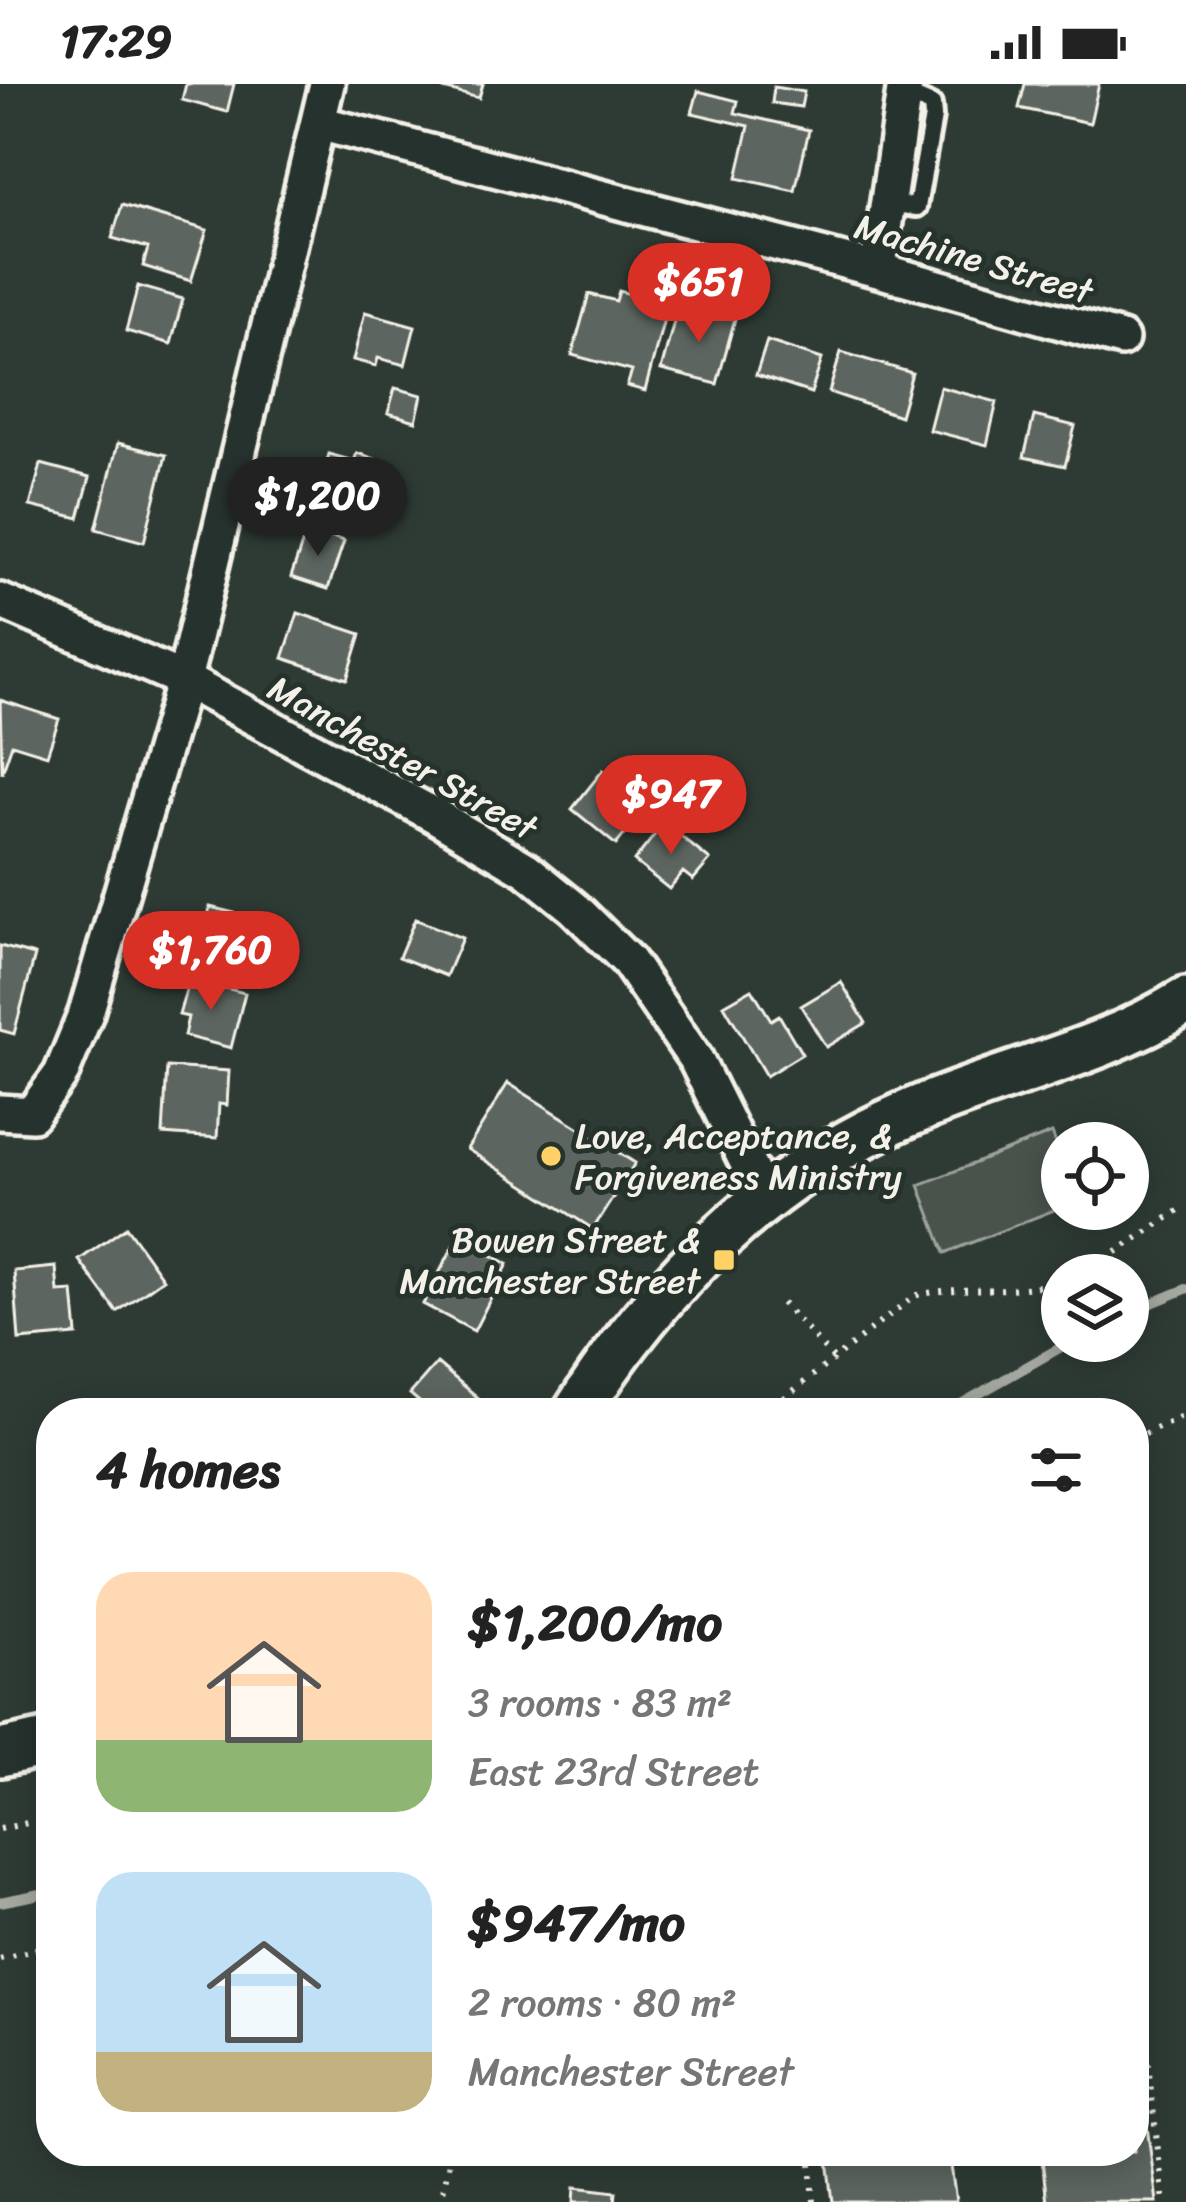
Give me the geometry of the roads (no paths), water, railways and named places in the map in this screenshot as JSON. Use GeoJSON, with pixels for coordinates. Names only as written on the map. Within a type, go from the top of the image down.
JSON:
{"type":"FeatureCollection","features":[{"type":"Feature","properties":{"kind":"street"},"geometry":{"type":"LineString","coordinates":[[16,1113],[61,1074],[86,1013],[184,680],[327,84]]}},
{"type":"Feature","properties":{"kind":"street"},"geometry":{"type":"LineString","coordinates":[[878,270],[904,88]]}},
{"type":"Feature","properties":{"kind":"street","name":"Machine Street"},"geometry":{"type":"LineString","coordinates":[[319,123],[878,270],[1120,340]]}},
{"type":"Feature","properties":{"kind":"street","name":"Manchester Street"},"geometry":{"type":"LineString","coordinates":[[0,601],[184,680],[436,815],[527,870],[628,961],[666,1013],[715,1095],[764,1197]]}},
{"type":"Feature","properties":{"kind":"street"},"geometry":{"type":"LineString","coordinates":[[588,1398],[651,1308],[690,1264],[764,1197],[907,1114],[1124,1036],[1186,1001]]}},
{"type":"Feature","properties":{"kind":"street"},"geometry":{"type":"LineString","coordinates":[[0,1753],[36,1745]]}},
{"type":"Feature","properties":{"kind":"waterway"},"geometry":{"type":"LineString","coordinates":[[1149,1304],[1186,1289]]}},
{"type":"Feature","properties":{"kind":"waterway"},"geometry":{"type":"LineString","coordinates":[[971,1398],[1041,1359]]}},
{"type":"Feature","properties":{"kind":"waterway"},"geometry":{"type":"LineString","coordinates":[[0,1902],[36,1895]]}},
{"type":"Feature","properties":{"kind":"place","name":"Love, Acceptance, & Forgiveness Ministry"},"geometry":{"type":"Point","coordinates":[551,1156]}},
{"type":"Feature","properties":{"kind":"place","name":"Bowen Street & Manchester Street"},"geometry":{"type":"Point","coordinates":[724,1260]}}]}
